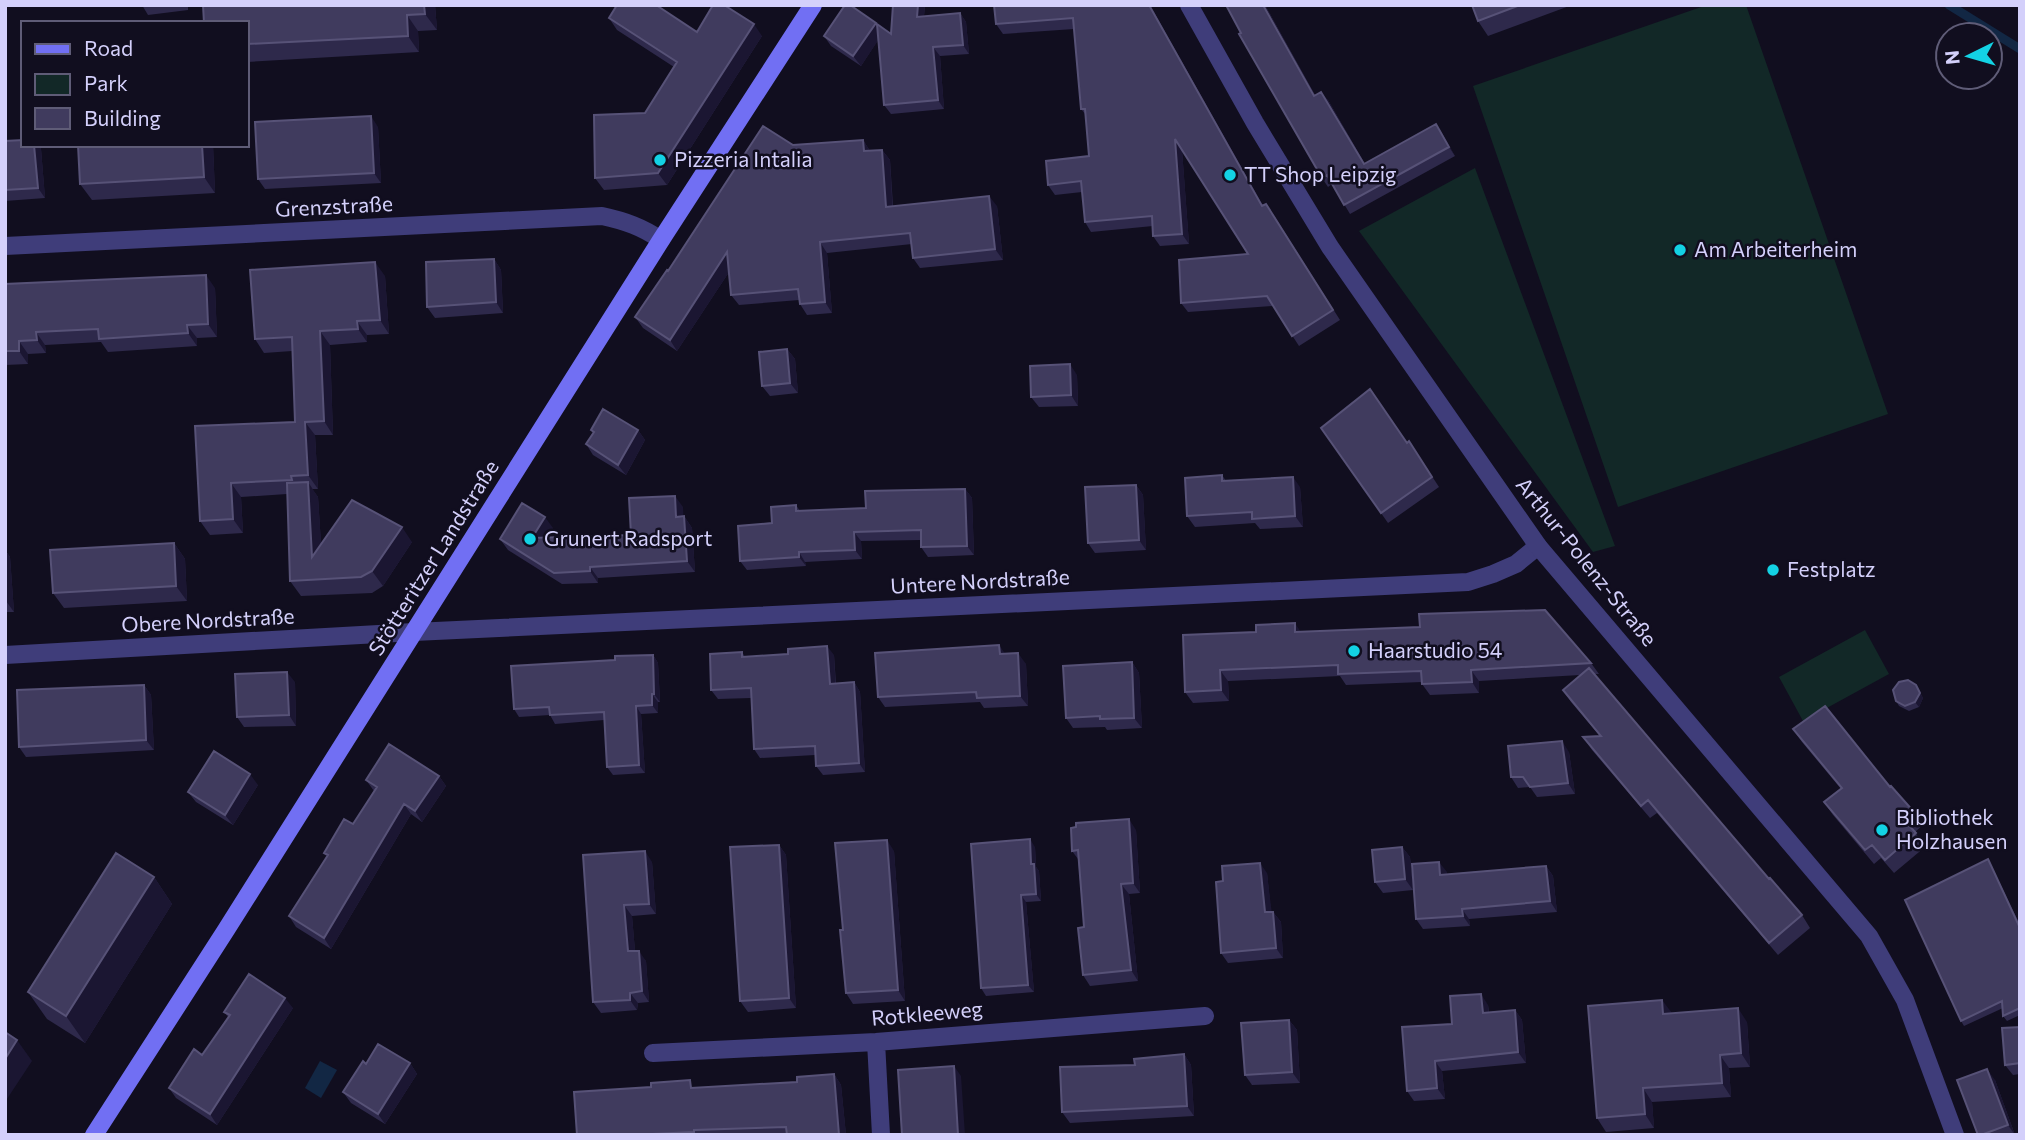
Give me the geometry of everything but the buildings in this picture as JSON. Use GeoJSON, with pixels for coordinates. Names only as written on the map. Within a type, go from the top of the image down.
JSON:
{"type":"FeatureCollection","features":[{"type":"Feature","properties":{"kind":"main road","name":"Stötteritzer Landstraße"},"geometry":{"type":"LineString","coordinates":[[94,1135],[813,5]]}},
{"type":"Feature","properties":{"kind":"street","name":"Arthur-Polenz-Straße"},"geometry":{"type":"LineString","coordinates":[[1189,5],[1255,123],[1330,247],[1538,546],[1869,936],[1905,1000],[1955,1135]]}},
{"type":"Feature","properties":{"kind":"street","name":"Grenzstraße"},"geometry":{"type":"LineString","coordinates":[[5,246],[602,216],[629,222],[661,240]]}},
{"type":"Feature","properties":{"kind":"street","name":"Untere Nordstraße"},"geometry":{"type":"LineString","coordinates":[[414,632],[1468,582],[1516,564],[1538,546]]}},
{"type":"Feature","properties":{"kind":"street","name":"Obere Nordstraße"},"geometry":{"type":"LineString","coordinates":[[5,655],[414,632]]}},
{"type":"Feature","properties":{"kind":"street","name":"Rotkleeweg"},"geometry":{"type":"LineString","coordinates":[[653,1053],[876,1042],[1205,1016]]}},
{"type":"Feature","properties":{"kind":"street"},"geometry":{"type":"LineString","coordinates":[[876,1042],[881,1135]]}},
{"type":"Feature","properties":{"kind":"green space","name":"Am Arbeiterheim"},"geometry":{"type":"Polygon","coordinates":[[[1707,5],[1746,5],[1888,414],[1618,507],[1473,86],[1707,5]]]}},
{"type":"Feature","properties":{"kind":"green space"},"geometry":{"type":"Polygon","coordinates":[[[1475,168],[1615,546],[1593,552],[1359,231],[1475,168]]]}},
{"type":"Feature","properties":{"kind":"green space"},"geometry":{"type":"Polygon","coordinates":[[[1865,630],[1889,674],[1803,721],[1779,677],[1865,630]]]}},
{"type":"Feature","properties":{"kind":"water"},"geometry":{"type":"Polygon","coordinates":[[[320,1061],[337,1070],[321,1098],[305,1088],[320,1061]]]}},
{"type":"Feature","properties":{"kind":"waterway"},"geometry":{"type":"LineString","coordinates":[[1949,5],[2020,49]]}},
{"type":"Feature","properties":{"kind":"place","name":"Pizzeria Intalia"},"geometry":{"type":"Point","coordinates":[660,160]}},
{"type":"Feature","properties":{"kind":"place","name":"TT Shop Leipzig"},"geometry":{"type":"Point","coordinates":[1230,175]}},
{"type":"Feature","properties":{"kind":"place","name":"Am Arbeiterheim"},"geometry":{"type":"Point","coordinates":[1680,250]}},
{"type":"Feature","properties":{"kind":"place","name":"Grunert Radsport"},"geometry":{"type":"Point","coordinates":[530,539]}},
{"type":"Feature","properties":{"kind":"place","name":"Festplatz"},"geometry":{"type":"Point","coordinates":[1773,570]}},
{"type":"Feature","properties":{"kind":"place","name":"Haarstudio 54"},"geometry":{"type":"Point","coordinates":[1354,651]}},
{"type":"Feature","properties":{"kind":"place","name":"Bibliothek Holzhausen"},"geometry":{"type":"Point","coordinates":[1882,830]}}]}
